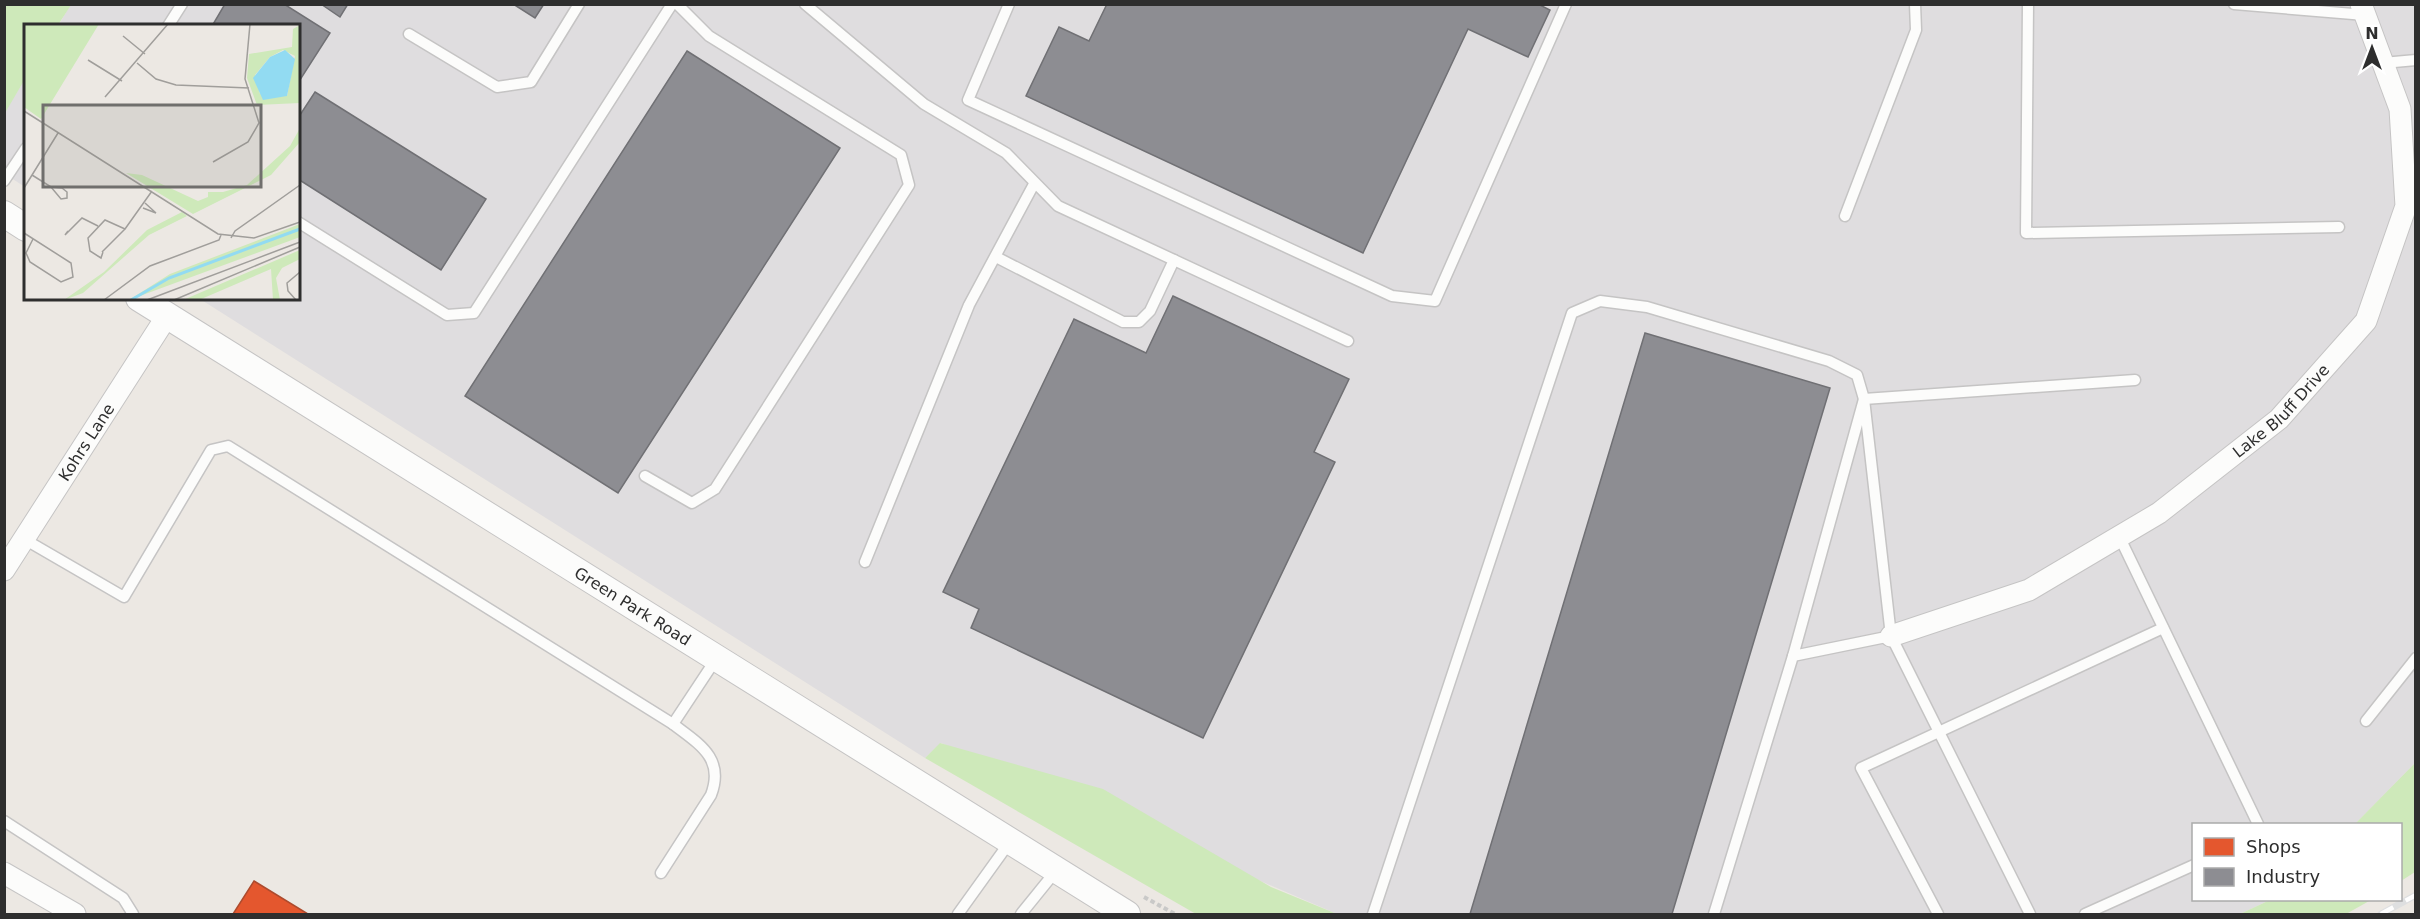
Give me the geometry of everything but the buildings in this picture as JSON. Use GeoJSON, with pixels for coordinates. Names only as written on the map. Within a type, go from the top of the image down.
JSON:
{"type":"FeatureCollection","features":[{"type":"Feature","properties":{"kind":"street","name":"Lake Bluff Drive"},"geometry":{"type":"LineString","coordinates":[[1891,636],[2029,590],[2159,513],[2279,419],[2366,321],[2403,226],[2406,206],[2400,109],[2363,10]]}},
{"type":"Feature","properties":{"kind":"street"},"geometry":{"type":"LineString","coordinates":[[4,214],[24,227]]}},
{"type":"Feature","properties":{"kind":"street","name":"Green Park Road"},"geometry":{"type":"LineString","coordinates":[[142,300],[1127,915]]}},
{"type":"Feature","properties":{"kind":"street","name":"Kohrs Lane"},"geometry":{"type":"LineString","coordinates":[[4,570],[167,316]]}},
{"type":"Feature","properties":{"kind":"street"},"geometry":{"type":"LineString","coordinates":[[4,873],[75,915]]}},
{"type":"Feature","properties":{"kind":"lane"},"geometry":{"type":"LineString","coordinates":[[169,24],[182,4]]}},
{"type":"Feature","properties":{"kind":"lane"},"geometry":{"type":"LineString","coordinates":[[409,34],[497,87],[531,82],[579,4]]}},
{"type":"Feature","properties":{"kind":"lane"},"geometry":{"type":"LineString","coordinates":[[300,223],[447,315],[474,313],[672,4]]}},
{"type":"Feature","properties":{"kind":"lane"},"geometry":{"type":"LineString","coordinates":[[645,476],[692,503],[715,489],[909,185],[901,155],[710,36],[677,4]]}},
{"type":"Feature","properties":{"kind":"lane"},"geometry":{"type":"LineString","coordinates":[[805,4],[924,104],[1006,153],[1058,206],[1348,341]]}},
{"type":"Feature","properties":{"kind":"lane"},"geometry":{"type":"LineString","coordinates":[[1009,4],[968,100],[1392,296],[1435,301],[1566,4]]}},
{"type":"Feature","properties":{"kind":"lane"},"geometry":{"type":"LineString","coordinates":[[1845,216],[1916,30],[1915,4]]}},
{"type":"Feature","properties":{"kind":"lane"},"geometry":{"type":"LineString","coordinates":[[2028,4],[2026,233],[2338,227]]}},
{"type":"Feature","properties":{"kind":"lane"},"geometry":{"type":"LineString","coordinates":[[2234,4],[2363,10]]}},
{"type":"Feature","properties":{"kind":"lane"},"geometry":{"type":"LineString","coordinates":[[2383,63],[2415,60]]}},
{"type":"Feature","properties":{"kind":"lane"},"geometry":{"type":"LineString","coordinates":[[4,181],[24,151]]}},
{"type":"Feature","properties":{"kind":"lane"},"geometry":{"type":"LineString","coordinates":[[865,562],[969,305],[1034,184]]}},
{"type":"Feature","properties":{"kind":"lane"},"geometry":{"type":"LineString","coordinates":[[996,257],[1123,322],[1139,322],[1150,311],[1174,260]]}},
{"type":"Feature","properties":{"kind":"lane"},"geometry":{"type":"LineString","coordinates":[[1373,915],[1572,313],[1600,301],[1658,310],[1829,361],[1857,375],[1864,399],[1891,636],[2030,915]]}},
{"type":"Feature","properties":{"kind":"lane"},"geometry":{"type":"LineString","coordinates":[[1864,399],[2134,380]]}},
{"type":"Feature","properties":{"kind":"lane"},"geometry":{"type":"LineString","coordinates":[[1714,915],[1793,656],[1864,399]]}},
{"type":"Feature","properties":{"kind":"lane"},"geometry":{"type":"LineString","coordinates":[[24,539],[124,597],[211,450],[228,446],[673,724],[702,747],[715,767],[716,782],[711,795],[661,873]]}},
{"type":"Feature","properties":{"kind":"lane"},"geometry":{"type":"LineString","coordinates":[[2119,536],[2257,823]]}},
{"type":"Feature","properties":{"kind":"lane"},"geometry":{"type":"LineString","coordinates":[[1938,915],[1861,768],[2163,628]]}},
{"type":"Feature","properties":{"kind":"lane"},"geometry":{"type":"LineString","coordinates":[[1793,656],[1891,636]]}},
{"type":"Feature","properties":{"kind":"lane"},"geometry":{"type":"LineString","coordinates":[[2366,721],[2415,658]]}},
{"type":"Feature","properties":{"kind":"lane"},"geometry":{"type":"LineString","coordinates":[[673,724],[716,659]]}},
{"type":"Feature","properties":{"kind":"lane"},"geometry":{"type":"LineString","coordinates":[[4,820],[123,898],[132,915]]}},
{"type":"Feature","properties":{"kind":"lane"},"geometry":{"type":"LineString","coordinates":[[958,915],[1009,843]]}},
{"type":"Feature","properties":{"kind":"lane"},"geometry":{"type":"LineString","coordinates":[[2085,915],[2192,865]]}},
{"type":"Feature","properties":{"kind":"lane"},"geometry":{"type":"LineString","coordinates":[[1021,915],[1055,872]]}},
{"type":"Feature","properties":{"kind":"shaded area"},"geometry":{"type":"Polygon","coordinates":[[[71,4],[2415,5],[2415,763],[2356,823],[2192,823],[2192,901],[2268,901],[2240,914],[1337,914],[941,743],[925,758],[202,300],[300,300],[300,24],[59,24],[71,4]]]}},
{"type":"Feature","properties":{"kind":"shaded area"},"geometry":{"type":"Polygon","coordinates":[[[24,81],[24,186],[5,174],[4,113],[24,81]]]}},
{"type":"Feature","properties":{"kind":"green space"},"geometry":{"type":"Polygon","coordinates":[[[5,4],[71,5],[59,24],[24,24],[24,81],[5,113],[5,4]]]}},
{"type":"Feature","properties":{"kind":"green space"},"geometry":{"type":"Polygon","coordinates":[[[940,743],[1103,789],[1271,887],[1337,914],[1196,914],[925,758],[940,743]]]}},
{"type":"Feature","properties":{"kind":"green space"},"geometry":{"type":"Polygon","coordinates":[[[2415,763],[2415,872],[2402,880],[2402,823],[2356,823],[2415,763]]]}},
{"type":"Feature","properties":{"kind":"green space"},"geometry":{"type":"Polygon","coordinates":[[[2268,901],[2369,901],[2346,914],[2240,914],[2268,901]]]}},
{"type":"Feature","properties":{"kind":"railway"},"geometry":{"type":"LineString","coordinates":[[2381,914],[2416,895]]}}]}
